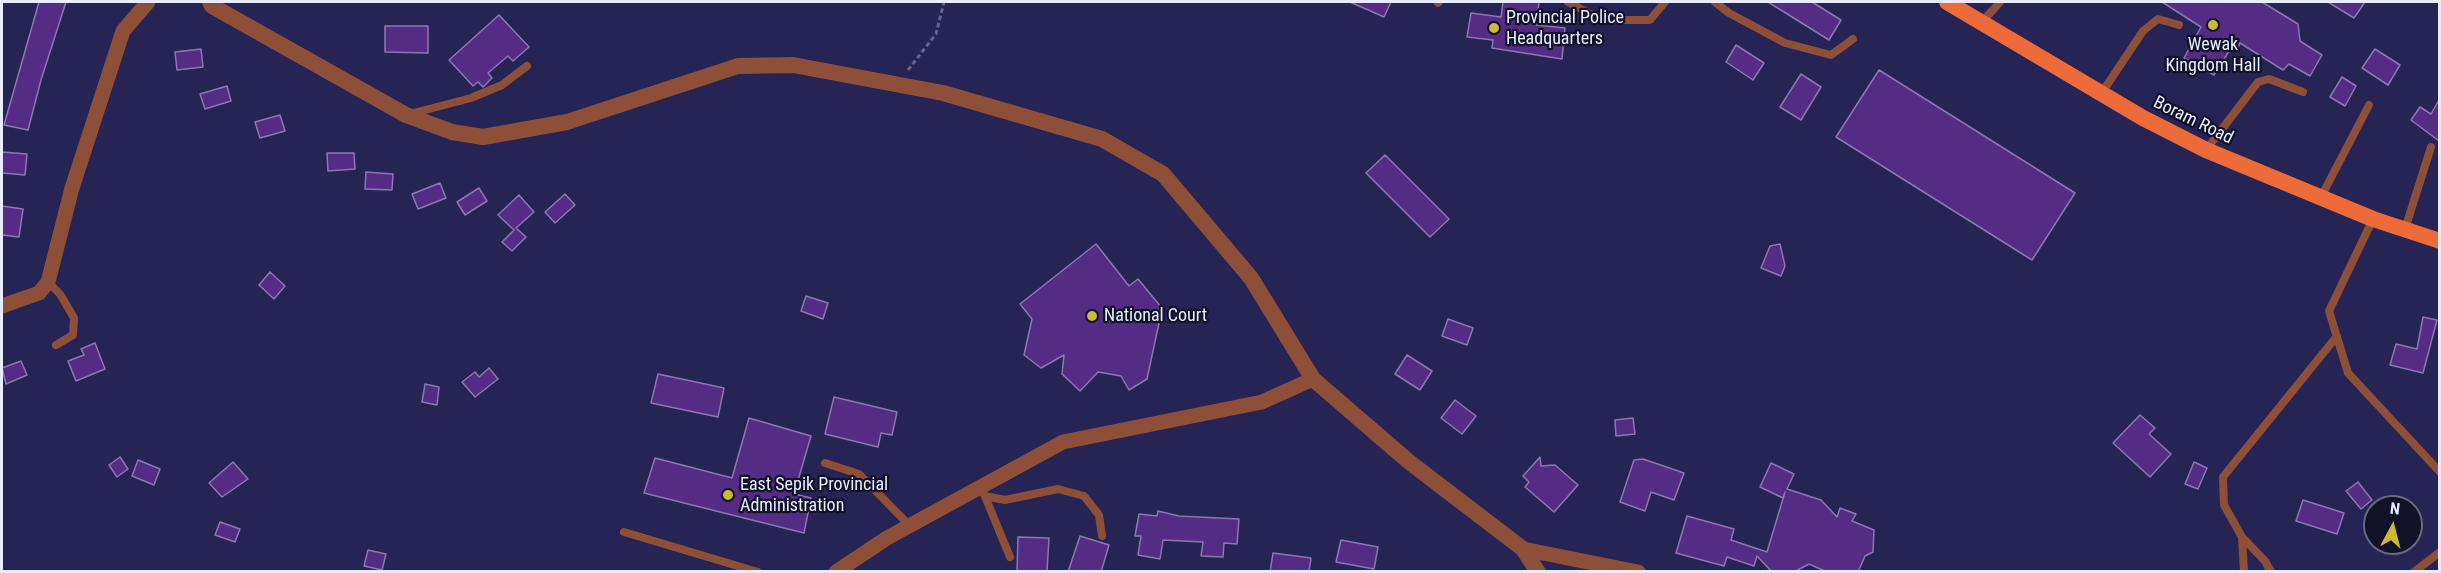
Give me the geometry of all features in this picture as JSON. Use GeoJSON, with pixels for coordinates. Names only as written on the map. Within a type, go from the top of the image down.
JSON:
{"type":"FeatureCollection","features":[{"type":"Feature","properties":{"kind":"main road","name":"Boram Road"},"geometry":{"type":"LineString","coordinates":[[1947,2],[2101,94],[2206,150],[2373,219],[2439,241]]}},
{"type":"Feature","properties":{"kind":"street"},"geometry":{"type":"LineString","coordinates":[[2,306],[39,293],[48,282],[72,188],[123,31],[148,2]]}},
{"type":"Feature","properties":{"kind":"street"},"geometry":{"type":"LineString","coordinates":[[210,2],[212,6],[406,115],[452,132],[483,137],[567,122],[738,66],[793,65],[943,93],[1102,139],[1163,174],[1251,278],[1312,379],[1408,461],[1523,549],[1538,572]]}},
{"type":"Feature","properties":{"kind":"street"},"geometry":{"type":"LineString","coordinates":[[836,572],[910,526],[983,492],[1063,442],[1262,402],[1312,379]]}},
{"type":"Feature","properties":{"kind":"street"},"geometry":{"type":"LineString","coordinates":[[1523,549],[1638,572]]}},
{"type":"Feature","properties":{"kind":"lane"},"geometry":{"type":"LineString","coordinates":[[1568,2],[1602,20],[1650,20],[1665,2]]}},
{"type":"Feature","properties":{"kind":"lane"},"geometry":{"type":"LineString","coordinates":[[1715,2],[1729,13],[1785,43],[1832,54],[1853,39]]}},
{"type":"Feature","properties":{"kind":"lane"},"geometry":{"type":"LineString","coordinates":[[1982,22],[2000,2]]}},
{"type":"Feature","properties":{"kind":"lane"},"geometry":{"type":"LineString","coordinates":[[2101,94],[2143,31],[2158,19],[2179,25]]}},
{"type":"Feature","properties":{"kind":"lane"},"geometry":{"type":"LineString","coordinates":[[406,115],[471,98],[502,85],[527,66]]}},
{"type":"Feature","properties":{"kind":"lane"},"geometry":{"type":"LineString","coordinates":[[2206,150],[2258,82],[2269,79],[2303,92]]}},
{"type":"Feature","properties":{"kind":"lane"},"geometry":{"type":"LineString","coordinates":[[2320,197],[2369,105]]}},
{"type":"Feature","properties":{"kind":"lane"},"geometry":{"type":"LineString","coordinates":[[2405,229],[2431,147]]}},
{"type":"Feature","properties":{"kind":"lane"},"geometry":{"type":"LineString","coordinates":[[2373,219],[2329,311],[2348,373],[2439,472]]}},
{"type":"Feature","properties":{"kind":"lane"},"geometry":{"type":"LineString","coordinates":[[48,282],[60,294],[74,318],[73,335],[56,345]]}},
{"type":"Feature","properties":{"kind":"lane"},"geometry":{"type":"LineString","coordinates":[[2271,572],[2265,561],[2242,537],[2224,506],[2223,477],[2337,336]]}},
{"type":"Feature","properties":{"kind":"lane"},"geometry":{"type":"LineString","coordinates":[[825,463],[860,474],[910,526]]}},
{"type":"Feature","properties":{"kind":"lane"},"geometry":{"type":"LineString","coordinates":[[983,492],[1005,500],[1058,489],[1084,496],[1099,515],[1102,536]]}},
{"type":"Feature","properties":{"kind":"lane"},"geometry":{"type":"LineString","coordinates":[[983,492],[1010,557]]}},
{"type":"Feature","properties":{"kind":"lane"},"geometry":{"type":"LineString","coordinates":[[624,532],[758,572]]}},
{"type":"Feature","properties":{"kind":"lane"},"geometry":{"type":"LineString","coordinates":[[2242,537],[2244,572]]}},
{"type":"Feature","properties":{"kind":"lane"},"geometry":{"type":"LineString","coordinates":[[2414,572],[2439,552]]}},
{"type":"Feature","properties":{"kind":"path"},"geometry":{"type":"LineString","coordinates":[[899,85],[912,62],[936,34],[944,2]]}},
{"type":"Feature","properties":{"kind":"building"},"geometry":{"type":"Polygon","coordinates":[[[39,2],[66,2],[28,130],[4,125],[39,2]]]}},
{"type":"Feature","properties":{"kind":"building"},"geometry":{"type":"Polygon","coordinates":[[[1350,2],[1391,2],[1384,17],[1350,2]]]}},
{"type":"Feature","properties":{"kind":"building"},"geometry":{"type":"Polygon","coordinates":[[[1503,2],[1539,2],[1536,25],[1565,28],[1562,59],[1492,48],[1493,40],[1467,37],[1471,13],[1501,17],[1503,2]]]}},
{"type":"Feature","properties":{"kind":"building"},"geometry":{"type":"Polygon","coordinates":[[[1768,2],[1812,2],[1841,20],[1829,40],[1768,2]]]}},
{"type":"Feature","properties":{"kind":"building"},"geometry":{"type":"Polygon","coordinates":[[[2162,2],[2262,2],[2298,24],[2300,41],[2322,55],[2310,76],[2289,64],[2283,70],[2240,43],[2237,51],[2231,48],[2214,75],[2184,58],[2201,27],[2162,2]]]}},
{"type":"Feature","properties":{"kind":"building"},"geometry":{"type":"Polygon","coordinates":[[[2328,2],[2365,2],[2354,18],[2328,2]]]}},
{"type":"Feature","properties":{"kind":"building"},"geometry":{"type":"Polygon","coordinates":[[[499,15],[529,47],[513,61],[508,56],[488,73],[492,78],[483,87],[478,82],[473,86],[449,60],[499,15]]]}},
{"type":"Feature","properties":{"kind":"building"},"geometry":{"type":"Polygon","coordinates":[[[385,26],[428,26],[428,53],[385,52],[385,26]]]}},
{"type":"Feature","properties":{"kind":"building"},"geometry":{"type":"Polygon","coordinates":[[[1736,45],[1764,63],[1753,80],[1726,62],[1736,45]]]}},
{"type":"Feature","properties":{"kind":"building"},"geometry":{"type":"Polygon","coordinates":[[[201,49],[203,67],[177,70],[175,52],[201,49]]]}},
{"type":"Feature","properties":{"kind":"building"},"geometry":{"type":"Polygon","coordinates":[[[2375,49],[2400,65],[2388,85],[2362,68],[2375,49]]]}},
{"type":"Feature","properties":{"kind":"building"},"geometry":{"type":"Polygon","coordinates":[[[1879,70],[2075,193],[2032,260],[1836,137],[1879,70]]]}},
{"type":"Feature","properties":{"kind":"building"},"geometry":{"type":"Polygon","coordinates":[[[1801,74],[1821,87],[1801,120],[1780,107],[1801,74]]]}},
{"type":"Feature","properties":{"kind":"building"},"geometry":{"type":"Polygon","coordinates":[[[2342,77],[2356,86],[2345,106],[2330,97],[2342,77]]]}},
{"type":"Feature","properties":{"kind":"building"},"geometry":{"type":"Polygon","coordinates":[[[227,86],[231,101],[205,109],[200,94],[227,86]]]}},
{"type":"Feature","properties":{"kind":"building"},"geometry":{"type":"Polygon","coordinates":[[[2439,100],[2439,141],[2411,120],[2420,107],[2431,114],[2439,100]]]}},
{"type":"Feature","properties":{"kind":"building"},"geometry":{"type":"Polygon","coordinates":[[[280,115],[285,131],[260,138],[255,122],[280,115]]]}},
{"type":"Feature","properties":{"kind":"building"},"geometry":{"type":"Polygon","coordinates":[[[2,152],[27,154],[25,175],[2,173],[2,152]]]}},
{"type":"Feature","properties":{"kind":"building"},"geometry":{"type":"Polygon","coordinates":[[[327,153],[354,153],[355,169],[328,171],[327,153]]]}},
{"type":"Feature","properties":{"kind":"building"},"geometry":{"type":"Polygon","coordinates":[[[1385,155],[1449,219],[1430,237],[1366,173],[1385,155]]]}},
{"type":"Feature","properties":{"kind":"building"},"geometry":{"type":"Polygon","coordinates":[[[366,172],[393,174],[392,190],[365,189],[366,172]]]}},
{"type":"Feature","properties":{"kind":"building"},"geometry":{"type":"Polygon","coordinates":[[[440,183],[446,198],[418,209],[412,194],[440,183]]]}},
{"type":"Feature","properties":{"kind":"building"},"geometry":{"type":"Polygon","coordinates":[[[479,188],[487,201],[465,215],[457,202],[479,188]]]}},
{"type":"Feature","properties":{"kind":"building"},"geometry":{"type":"Polygon","coordinates":[[[565,194],[575,205],[555,223],[545,212],[565,194]]]}},
{"type":"Feature","properties":{"kind":"building"},"geometry":{"type":"Polygon","coordinates":[[[519,195],[534,212],[516,228],[526,237],[512,251],[502,242],[514,230],[498,215],[519,195]]]}},
{"type":"Feature","properties":{"kind":"building"},"geometry":{"type":"Polygon","coordinates":[[[2,206],[23,209],[19,237],[2,235],[2,206]]]}},
{"type":"Feature","properties":{"kind":"building","name":"National Court"},"geometry":{"type":"Polygon","coordinates":[[[1096,244],[1129,286],[1138,279],[1161,307],[1152,314],[1159,323],[1147,379],[1129,390],[1121,376],[1098,372],[1080,391],[1062,374],[1064,355],[1041,368],[1024,355],[1032,319],[1020,304],[1096,244]]]}},
{"type":"Feature","properties":{"kind":"building"},"geometry":{"type":"Polygon","coordinates":[[[1780,244],[1785,266],[1781,276],[1761,268],[1770,246],[1780,244]]]}},
{"type":"Feature","properties":{"kind":"building"},"geometry":{"type":"Polygon","coordinates":[[[270,272],[285,286],[274,299],[259,285],[270,272]]]}},
{"type":"Feature","properties":{"kind":"building"},"geometry":{"type":"Polygon","coordinates":[[[806,296],[828,303],[823,319],[801,311],[806,296]]]}},
{"type":"Feature","properties":{"kind":"building"},"geometry":{"type":"Polygon","coordinates":[[[2423,317],[2437,320],[2423,373],[2390,365],[2396,344],[2417,349],[2423,317]]]}},
{"type":"Feature","properties":{"kind":"building"},"geometry":{"type":"Polygon","coordinates":[[[1448,319],[1473,328],[1467,345],[1442,336],[1448,319]]]}},
{"type":"Feature","properties":{"kind":"building"},"geometry":{"type":"Polygon","coordinates":[[[95,343],[105,369],[76,381],[68,361],[84,355],[81,349],[95,343]]]}},
{"type":"Feature","properties":{"kind":"building"},"geometry":{"type":"Polygon","coordinates":[[[1407,355],[1432,371],[1420,390],[1395,374],[1407,355]]]}},
{"type":"Feature","properties":{"kind":"building"},"geometry":{"type":"Polygon","coordinates":[[[21,361],[27,375],[6,384],[2,368],[21,361]]]}},
{"type":"Feature","properties":{"kind":"building"},"geometry":{"type":"Polygon","coordinates":[[[489,368],[498,379],[475,397],[462,382],[475,372],[479,377],[489,368]]]}},
{"type":"Feature","properties":{"kind":"building"},"geometry":{"type":"Polygon","coordinates":[[[658,374],[724,388],[718,417],[651,403],[658,374]]]}},
{"type":"Feature","properties":{"kind":"building"},"geometry":{"type":"Polygon","coordinates":[[[425,384],[439,387],[437,405],[422,402],[425,384]]]}},
{"type":"Feature","properties":{"kind":"building"},"geometry":{"type":"Polygon","coordinates":[[[834,397],[897,412],[892,435],[881,433],[878,447],[825,434],[834,397]]]}},
{"type":"Feature","properties":{"kind":"building"},"geometry":{"type":"Polygon","coordinates":[[[1455,400],[1476,416],[1462,434],[1441,418],[1455,400]]]}},
{"type":"Feature","properties":{"kind":"building"},"geometry":{"type":"Polygon","coordinates":[[[2140,415],[2155,428],[2149,434],[2171,454],[2150,477],[2113,443],[2140,415]]]}},
{"type":"Feature","properties":{"kind":"building"},"geometry":{"type":"Polygon","coordinates":[[[749,418],[811,436],[794,494],[811,498],[804,533],[644,493],[655,458],[732,478],[749,418]]]}},
{"type":"Feature","properties":{"kind":"building"},"geometry":{"type":"Polygon","coordinates":[[[1633,418],[1635,434],[1616,436],[1615,420],[1633,418]]]}},
{"type":"Feature","properties":{"kind":"building"},"geometry":{"type":"Polygon","coordinates":[[[120,457],[128,469],[117,477],[109,465],[120,457]]]}},
{"type":"Feature","properties":{"kind":"building"},"geometry":{"type":"Polygon","coordinates":[[[1540,457],[1541,466],[1555,465],[1578,485],[1554,512],[1525,487],[1529,482],[1523,476],[1540,457]]]}},
{"type":"Feature","properties":{"kind":"building"},"geometry":{"type":"Polygon","coordinates":[[[1643,459],[1684,473],[1674,500],[1651,492],[1645,511],[1620,502],[1634,460],[1643,459]]]}},
{"type":"Feature","properties":{"kind":"building"},"geometry":{"type":"Polygon","coordinates":[[[138,460],[160,469],[154,485],[132,476],[138,460]]]}},
{"type":"Feature","properties":{"kind":"building"},"geometry":{"type":"Polygon","coordinates":[[[233,462],[248,479],[222,497],[209,483],[233,462]]]}},
{"type":"Feature","properties":{"kind":"building"},"geometry":{"type":"Polygon","coordinates":[[[2194,462],[2207,468],[2198,489],[2185,484],[2194,462]]]}},
{"type":"Feature","properties":{"kind":"building"},"geometry":{"type":"Polygon","coordinates":[[[1771,463],[1794,474],[1787,489],[1821,500],[1837,517],[1840,508],[1856,514],[1852,521],[1874,530],[1873,552],[1865,556],[1858,572],[1827,572],[1809,564],[1794,572],[1772,572],[1757,556],[1754,566],[1727,557],[1724,566],[1676,553],[1687,516],[1734,529],[1731,540],[1767,552],[1785,492],[1783,498],[1760,487],[1771,463]]]}},
{"type":"Feature","properties":{"kind":"building"},"geometry":{"type":"Polygon","coordinates":[[[2358,482],[2368,495],[2363,495],[2363,507],[2361,509],[2346,491],[2358,482]]]}},
{"type":"Feature","properties":{"kind":"building"},"geometry":{"type":"Polygon","coordinates":[[[2303,500],[2344,513],[2337,534],[2296,521],[2303,500]]]}},
{"type":"Feature","properties":{"kind":"building"},"geometry":{"type":"Polygon","coordinates":[[[1158,511],[1179,516],[1239,519],[1237,544],[1224,543],[1223,557],[1201,556],[1203,542],[1163,540],[1160,559],[1138,555],[1141,536],[1135,536],[1139,514],[1157,516],[1158,511]]]}},
{"type":"Feature","properties":{"kind":"building"},"geometry":{"type":"Polygon","coordinates":[[[220,522],[240,529],[235,542],[215,535],[220,522]]]}},
{"type":"Feature","properties":{"kind":"building"},"geometry":{"type":"Polygon","coordinates":[[[1080,536],[1109,545],[1101,572],[1068,572],[1080,536]]]}},
{"type":"Feature","properties":{"kind":"building"},"geometry":{"type":"Polygon","coordinates":[[[1018,537],[1049,538],[1047,572],[1017,572],[1018,537]]]}},
{"type":"Feature","properties":{"kind":"building"},"geometry":{"type":"Polygon","coordinates":[[[1341,540],[1378,547],[1374,569],[1336,562],[1341,540]]]}},
{"type":"Feature","properties":{"kind":"building"},"geometry":{"type":"Polygon","coordinates":[[[368,550],[386,554],[382,570],[364,566],[368,550]]]}},
{"type":"Feature","properties":{"kind":"building"},"geometry":{"type":"Polygon","coordinates":[[[1273,553],[1311,558],[1309,572],[1270,572],[1273,553]]]}},
{"type":"Feature","properties":{"kind":"place","name":"Wewak Kingdom Hall"},"geometry":{"type":"Point","coordinates":[2213,25]}},
{"type":"Feature","properties":{"kind":"place","name":"Provincial Police Headquarters"},"geometry":{"type":"Point","coordinates":[1494,28]}},
{"type":"Feature","properties":{"kind":"place","name":"National Court"},"geometry":{"type":"Point","coordinates":[1092,316]}},
{"type":"Feature","properties":{"kind":"place","name":"East Sepik Provincial Administration"},"geometry":{"type":"Point","coordinates":[728,495]}}]}
